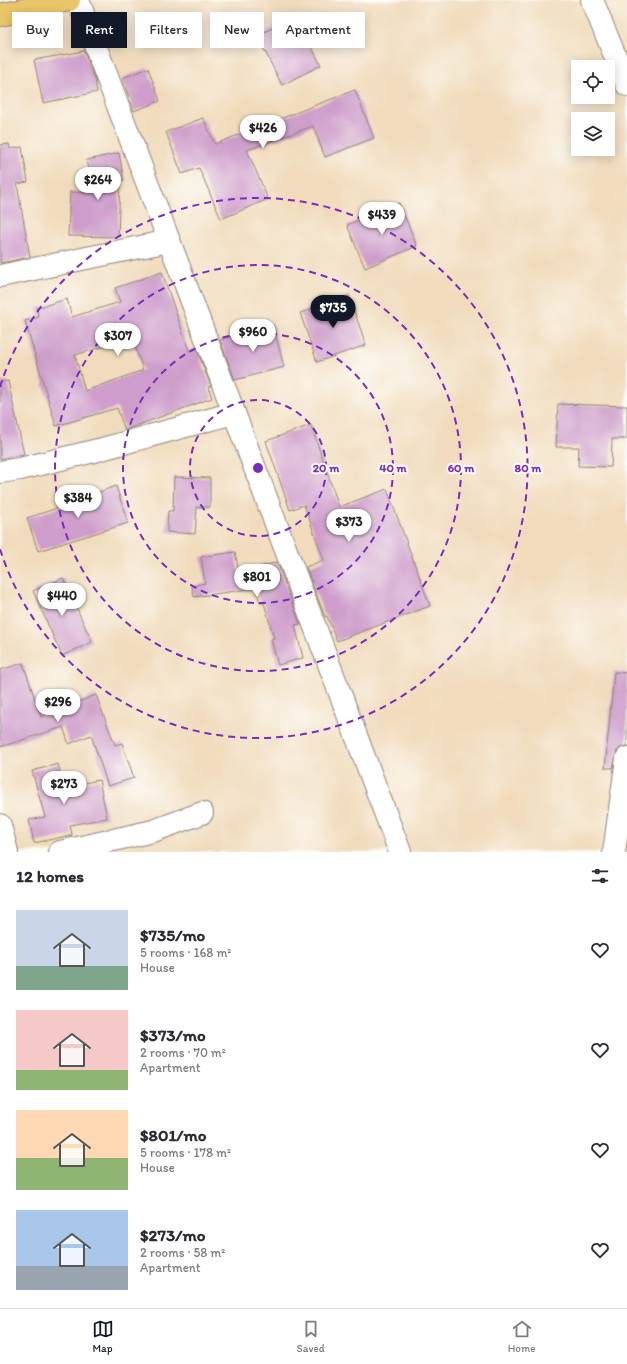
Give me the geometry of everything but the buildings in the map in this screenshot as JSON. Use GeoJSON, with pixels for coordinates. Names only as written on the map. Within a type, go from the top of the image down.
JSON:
{"type":"FeatureCollection","features":[{"type":"Feature","properties":{"kind":"highway"},"geometry":{"type":"LineString","coordinates":[[0,15],[69,0]]}},
{"type":"Feature","properties":{"kind":"street"},"geometry":{"type":"LineString","coordinates":[[78,0],[400,852]]}},
{"type":"Feature","properties":{"kind":"street"},"geometry":{"type":"LineString","coordinates":[[592,0],[627,85]]}},
{"type":"Feature","properties":{"kind":"street"},"geometry":{"type":"LineString","coordinates":[[0,276],[170,241]]}},
{"type":"Feature","properties":{"kind":"street"},"geometry":{"type":"LineString","coordinates":[[0,472],[20,469],[98,450],[234,413]]}},
{"type":"Feature","properties":{"kind":"street"},"geometry":{"type":"LineString","coordinates":[[614,852],[627,758]]}},
{"type":"Feature","properties":{"kind":"street"},"geometry":{"type":"LineString","coordinates":[[60,852],[101,847],[153,831],[202,813]]}},
{"type":"Feature","properties":{"kind":"street"},"geometry":{"type":"LineString","coordinates":[[0,825],[7,852]]}}]}
